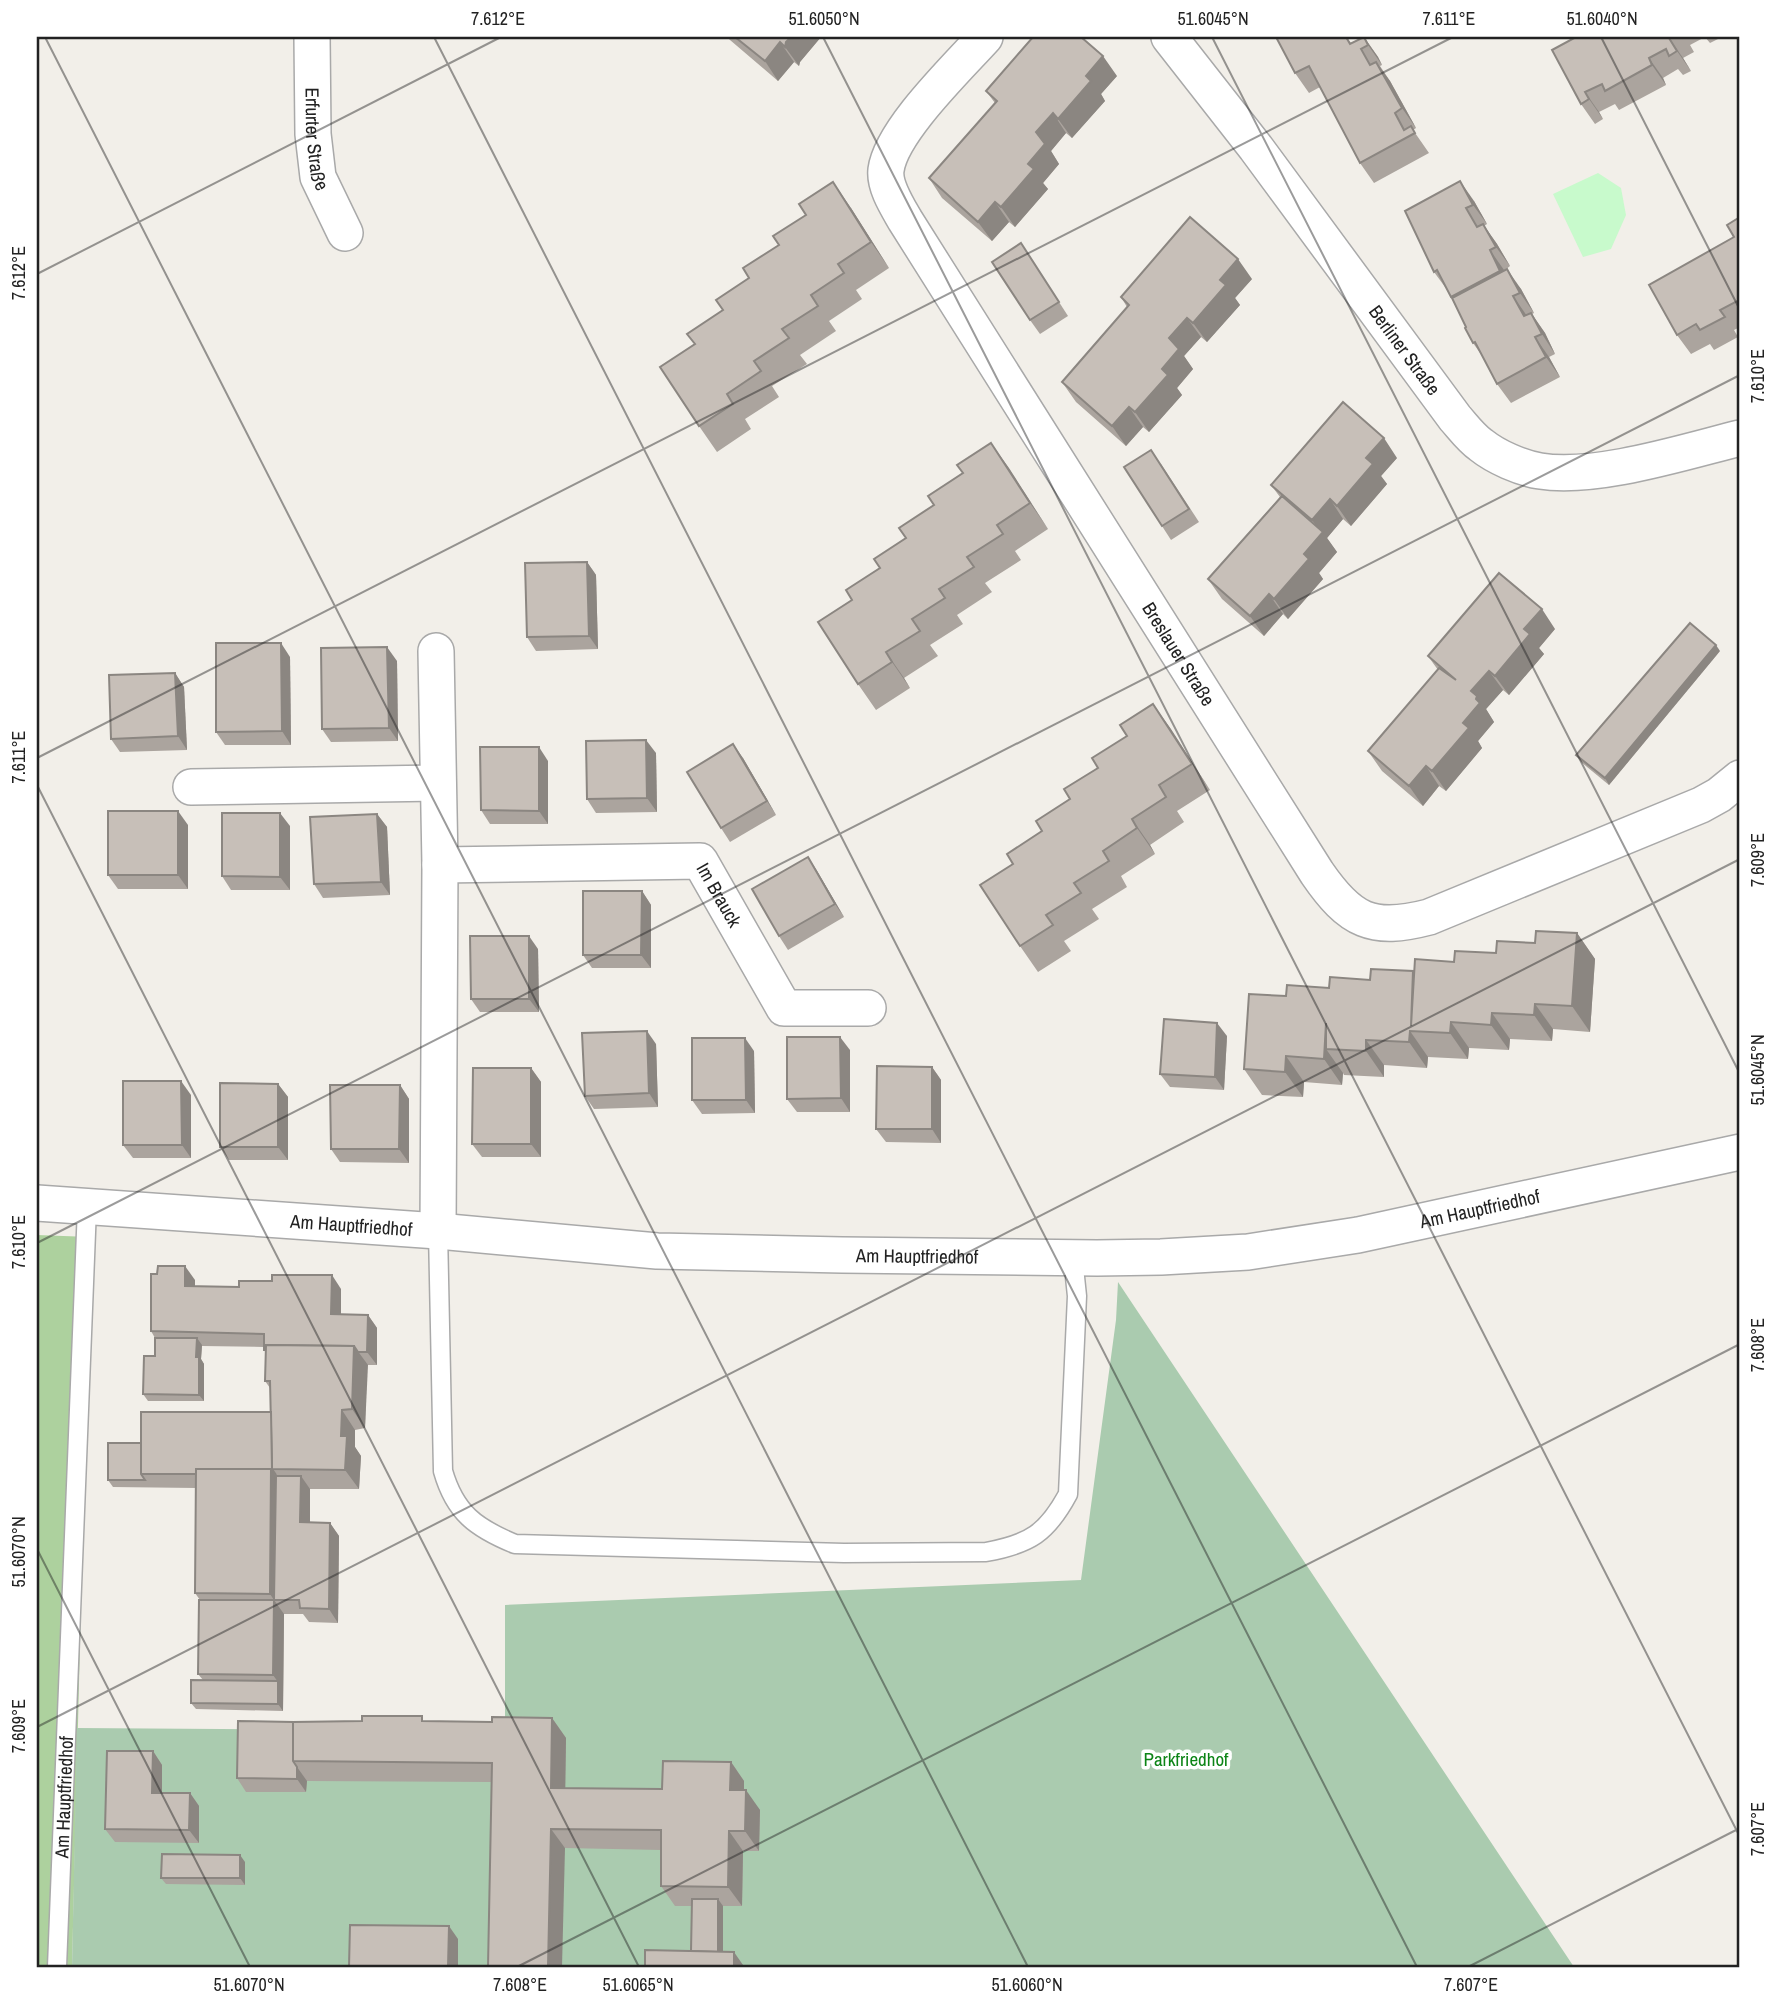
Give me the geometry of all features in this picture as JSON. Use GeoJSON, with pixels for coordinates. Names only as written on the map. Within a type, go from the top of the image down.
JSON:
{"type":"FeatureCollection","features":[{"type":"Feature","properties":{"kind":"street","name":"Erfurter Straße"},"geometry":{"type":"LineString","coordinates":[[312,37],[313,134],[318,177],[345,233]]}},
{"type":"Feature","properties":{"kind":"street","name":"Breslauer Straße"},"geometry":{"type":"LineString","coordinates":[[985,37],[913,119],[894,147],[886,171],[892,195],[905,220],[1317,873],[1346,910],[1361,918],[1381,923],[1402,924],[1429,917],[1701,805],[1740,778]]}},
{"type":"Feature","properties":{"kind":"street","name":"Berliner Straße"},"geometry":{"type":"LineString","coordinates":[[1169,37],[1256,148],[1455,418],[1481,445],[1508,461],[1538,471],[1574,473],[1649,461],[1740,438]]}},
{"type":"Feature","properties":{"kind":"street"},"geometry":{"type":"LineString","coordinates":[[436,651],[440,865],[438,1231]]}},
{"type":"Feature","properties":{"kind":"street"},"geometry":{"type":"LineString","coordinates":[[191,787],[438,783]]}},
{"type":"Feature","properties":{"kind":"street","name":"Im Brauck"},"geometry":{"type":"LineString","coordinates":[[440,865],[700,861],[784,1008],[868,1008]]}},
{"type":"Feature","properties":{"kind":"street","name":"Am Hauptfriedhof"},"geometry":{"type":"LineString","coordinates":[[37,1203],[693,1252],[1161,1257],[1248,1252],[1358,1235],[1740,1152]]}},
{"type":"Feature","properties":{"kind":"lane","name":"Am Hauptfriedhof"},"geometry":{"type":"LineString","coordinates":[[57,1967],[87,1207]]}},
{"type":"Feature","properties":{"kind":"lane"},"geometry":{"type":"LineString","coordinates":[[438,1231],[443,1471],[449,1491],[460,1510],[483,1529],[515,1544],[844,1553],[973,1552],[1009,1548],[1027,1541],[1043,1531],[1056,1516],[1068,1494],[1077,1296],[1073,1258]]}},
{"type":"Feature","properties":{"kind":"green space"},"geometry":{"type":"Polygon","coordinates":[[[1598,173],[1621,188],[1626,215],[1611,249],[1583,257],[1553,194],[1598,173]]]}},
{"type":"Feature","properties":{"kind":"green space"},"geometry":{"type":"Polygon","coordinates":[[[37,1235],[90,1237],[72,1967],[37,1967],[37,1235]]]}},
{"type":"Feature","properties":{"kind":"green space","name":"Parkfriedhof"},"geometry":{"type":"Polygon","coordinates":[[[1118,1282],[1574,1967],[72,1967],[77,1728],[505,1731],[505,1605],[1081,1580],[1116,1320],[1118,1282]]]}},
{"type":"Feature","properties":{"kind":"building"},"geometry":{"type":"Polygon","coordinates":[[[735,37],[791,37],[785,47],[780,42],[765,61],[735,37]]]}},
{"type":"Feature","properties":{"kind":"building"},"geometry":{"type":"Polygon","coordinates":[[[1033,37],[1081,37],[1103,56],[1086,76],[1091,81],[1058,119],[1053,113],[1036,132],[1045,144],[1028,164],[1034,169],[1001,207],[995,202],[978,222],[929,178],[997,101],[986,91],[1033,37]]]}},
{"type":"Feature","properties":{"kind":"building"},"geometry":{"type":"Polygon","coordinates":[[[1276,37],[1346,37],[1350,44],[1364,37],[1368,45],[1361,49],[1370,65],[1376,62],[1402,108],[1395,113],[1404,130],[1411,126],[1415,133],[1360,163],[1309,66],[1295,73],[1276,37]]]}},
{"type":"Feature","properties":{"kind":"building"},"geometry":{"type":"Polygon","coordinates":[[[1576,37],[1672,37],[1669,38],[1677,51],[1669,56],[1666,49],[1649,58],[1652,65],[1605,91],[1602,84],[1585,92],[1589,99],[1581,104],[1552,50],[1576,37]]]}},
{"type":"Feature","properties":{"kind":"building"},"geometry":{"type":"Polygon","coordinates":[[[1460,181],[1473,205],[1466,208],[1477,227],[1483,224],[1496,247],[1490,250],[1500,271],[1451,297],[1437,270],[1434,272],[1405,211],[1460,181]]]}},
{"type":"Feature","properties":{"kind":"building"},"geometry":{"type":"Polygon","coordinates":[[[833,182],[871,242],[838,264],[844,273],[811,295],[818,306],[782,329],[789,338],[754,361],[761,371],[727,394],[733,404],[699,426],[660,367],[695,344],[687,334],[723,310],[716,300],[749,278],[743,268],[779,245],[773,236],[806,215],[799,204],[833,182]]]}},
{"type":"Feature","properties":{"kind":"building"},"geometry":{"type":"Polygon","coordinates":[[[1190,217],[1238,259],[1220,280],[1226,285],[1193,323],[1187,318],[1169,338],[1179,349],[1162,369],[1168,375],[1135,412],[1129,407],[1112,426],[1062,382],[1129,305],[1121,297],[1190,217]]]}},
{"type":"Feature","properties":{"kind":"building"},"geometry":{"type":"Polygon","coordinates":[[[1740,217],[1740,302],[1739,300],[1720,310],[1725,317],[1700,330],[1696,324],[1677,335],[1649,285],[1734,237],[1727,225],[1740,217]]]}},
{"type":"Feature","properties":{"kind":"building"},"geometry":{"type":"Polygon","coordinates":[[[1021,243],[1059,302],[1030,320],[992,262],[1021,243]]]}},
{"type":"Feature","properties":{"kind":"building"},"geometry":{"type":"Polygon","coordinates":[[[1507,269],[1520,293],[1513,296],[1524,316],[1531,313],[1542,334],[1535,337],[1546,357],[1497,384],[1465,328],[1452,298],[1507,269]]]}},
{"type":"Feature","properties":{"kind":"building"},"geometry":{"type":"Polygon","coordinates":[[[1343,402],[1384,438],[1366,458],[1373,464],[1337,506],[1330,499],[1312,520],[1271,485],[1343,402]]]}},
{"type":"Feature","properties":{"kind":"building"},"geometry":{"type":"Polygon","coordinates":[[[991,443],[1030,503],[997,525],[1003,534],[967,557],[974,567],[939,589],[945,598],[912,619],[920,631],[886,652],[892,662],[858,684],[818,622],[852,600],[846,590],[880,568],[874,559],[906,538],[899,528],[934,505],[928,496],[963,473],[957,465],[991,443]]]}},
{"type":"Feature","properties":{"kind":"building"},"geometry":{"type":"Polygon","coordinates":[[[1151,450],[1189,509],[1162,526],[1124,467],[1151,450]]]}},
{"type":"Feature","properties":{"kind":"building"},"geometry":{"type":"Polygon","coordinates":[[[1282,496],[1323,532],[1304,554],[1309,559],[1274,599],[1269,594],[1250,616],[1208,579],[1282,496]]]}},
{"type":"Feature","properties":{"kind":"building"},"geometry":{"type":"Polygon","coordinates":[[[587,562],[589,636],[527,637],[525,563],[587,562]]]}},
{"type":"Feature","properties":{"kind":"building"},"geometry":{"type":"Polygon","coordinates":[[[1499,573],[1542,609],[1524,629],[1530,634],[1495,676],[1489,671],[1471,691],[1480,703],[1463,723],[1469,728],[1432,771],[1426,766],[1409,786],[1368,751],[1439,668],[1456,680],[1428,656],[1499,573]]]}},
{"type":"Feature","properties":{"kind":"building"},"geometry":{"type":"Polygon","coordinates":[[[1690,623],[1716,645],[1605,778],[1576,755],[1690,623]]]}},
{"type":"Feature","properties":{"kind":"building"},"geometry":{"type":"Polygon","coordinates":[[[216,643],[281,643],[282,731],[216,732],[216,643]]]}},
{"type":"Feature","properties":{"kind":"building"},"geometry":{"type":"Polygon","coordinates":[[[387,647],[389,728],[322,729],[321,648],[387,647]]]}},
{"type":"Feature","properties":{"kind":"building"},"geometry":{"type":"Polygon","coordinates":[[[175,673],[178,736],[111,739],[109,675],[175,673]]]}},
{"type":"Feature","properties":{"kind":"building"},"geometry":{"type":"Polygon","coordinates":[[[1153,704],[1192,764],[1159,785],[1166,797],[1132,819],[1137,828],[1103,851],[1109,861],[1074,883],[1081,893],[1046,915],[1053,925],[1020,946],[980,885],[1013,864],[1007,854],[1042,831],[1036,821],[1070,799],[1064,789],[1098,768],[1092,758],[1127,736],[1120,725],[1153,704]]]}},
{"type":"Feature","properties":{"kind":"building"},"geometry":{"type":"Polygon","coordinates":[[[646,740],[647,798],[587,799],[586,741],[646,740]]]}},
{"type":"Feature","properties":{"kind":"building"},"geometry":{"type":"Polygon","coordinates":[[[733,744],[767,801],[721,828],[687,772],[733,744]]]}},
{"type":"Feature","properties":{"kind":"building"},"geometry":{"type":"Polygon","coordinates":[[[480,747],[539,747],[539,811],[481,810],[480,747]]]}},
{"type":"Feature","properties":{"kind":"building"},"geometry":{"type":"Polygon","coordinates":[[[108,811],[178,811],[178,875],[108,875],[108,811]]]}},
{"type":"Feature","properties":{"kind":"building"},"geometry":{"type":"Polygon","coordinates":[[[222,813],[280,813],[280,877],[222,876],[222,813]]]}},
{"type":"Feature","properties":{"kind":"building"},"geometry":{"type":"Polygon","coordinates":[[[377,814],[381,882],[314,884],[310,817],[377,814]]]}},
{"type":"Feature","properties":{"kind":"building"},"geometry":{"type":"Polygon","coordinates":[[[808,857],[835,904],[779,936],[752,889],[808,857]]]}},
{"type":"Feature","properties":{"kind":"building"},"geometry":{"type":"Polygon","coordinates":[[[583,891],[642,891],[641,955],[583,955],[583,891]]]}},
{"type":"Feature","properties":{"kind":"building"},"geometry":{"type":"Polygon","coordinates":[[[1536,931],[1577,933],[1572,1006],[1535,1004],[1534,1015],[1492,1013],[1491,1025],[1451,1022],[1450,1033],[1410,1031],[1409,1042],[1366,1040],[1366,1051],[1326,1049],[1326,1023],[1324,1059],[1286,1056],[1285,1072],[1244,1069],[1249,994],[1286,996],[1287,985],[1329,988],[1330,977],[1370,980],[1371,969],[1413,971],[1411,1026],[1415,959],[1454,962],[1455,951],[1496,953],[1497,941],[1535,943],[1536,931]]]}},
{"type":"Feature","properties":{"kind":"building"},"geometry":{"type":"Polygon","coordinates":[[[470,936],[529,936],[529,999],[471,999],[470,936]]]}},
{"type":"Feature","properties":{"kind":"building"},"geometry":{"type":"Polygon","coordinates":[[[1164,1019],[1217,1023],[1215,1077],[1160,1074],[1164,1019]]]}},
{"type":"Feature","properties":{"kind":"building"},"geometry":{"type":"Polygon","coordinates":[[[647,1031],[649,1093],[585,1096],[582,1033],[647,1031]]]}},
{"type":"Feature","properties":{"kind":"building"},"geometry":{"type":"Polygon","coordinates":[[[787,1037],[840,1037],[841,1098],[787,1099],[787,1037]]]}},
{"type":"Feature","properties":{"kind":"building"},"geometry":{"type":"Polygon","coordinates":[[[692,1038],[745,1038],[746,1100],[692,1100],[692,1038]]]}},
{"type":"Feature","properties":{"kind":"building"},"geometry":{"type":"Polygon","coordinates":[[[877,1066],[932,1067],[932,1129],[876,1129],[877,1066]]]}},
{"type":"Feature","properties":{"kind":"building"},"geometry":{"type":"Polygon","coordinates":[[[473,1068],[531,1068],[531,1144],[472,1144],[473,1068]]]}},
{"type":"Feature","properties":{"kind":"building"},"geometry":{"type":"Polygon","coordinates":[[[123,1081],[181,1081],[182,1145],[123,1145],[123,1081]]]}},
{"type":"Feature","properties":{"kind":"building"},"geometry":{"type":"Polygon","coordinates":[[[220,1083],[278,1084],[278,1147],[220,1147],[220,1083]]]}},
{"type":"Feature","properties":{"kind":"building"},"geometry":{"type":"Polygon","coordinates":[[[330,1085],[400,1085],[399,1149],[331,1149],[330,1085]]]}},
{"type":"Feature","properties":{"kind":"building"},"geometry":{"type":"Polygon","coordinates":[[[158,1266],[185,1266],[185,1286],[239,1287],[239,1281],[272,1281],[272,1275],[332,1275],[331,1314],[368,1315],[367,1352],[358,1352],[354,1346],[266,1345],[264,1350],[264,1334],[151,1331],[151,1274],[157,1274],[158,1266]]]}},
{"type":"Feature","properties":{"kind":"building"},"geometry":{"type":"Polygon","coordinates":[[[155,1338],[197,1338],[199,1395],[143,1394],[144,1356],[155,1356],[155,1338]]]}},
{"type":"Feature","properties":{"kind":"building"},"geometry":{"type":"Polygon","coordinates":[[[266,1345],[354,1346],[352,1409],[342,1410],[341,1436],[347,1436],[345,1470],[272,1469],[270,1381],[265,1381],[266,1345]]]}},
{"type":"Feature","properties":{"kind":"building"},"geometry":{"type":"Polygon","coordinates":[[[141,1412],[271,1412],[272,1469],[276,1475],[271,1469],[196,1469],[196,1474],[141,1474],[141,1412]]]}},
{"type":"Feature","properties":{"kind":"building"},"geometry":{"type":"Polygon","coordinates":[[[108,1443],[141,1443],[141,1474],[145,1480],[108,1480],[108,1443]]]}},
{"type":"Feature","properties":{"kind":"building"},"geometry":{"type":"Polygon","coordinates":[[[196,1469],[271,1469],[270,1594],[195,1593],[196,1469]]]}},
{"type":"Feature","properties":{"kind":"building"},"geometry":{"type":"Polygon","coordinates":[[[276,1476],[301,1476],[300,1522],[330,1523],[329,1609],[300,1608],[299,1600],[274,1600],[276,1476]]]}},
{"type":"Feature","properties":{"kind":"building"},"geometry":{"type":"Polygon","coordinates":[[[199,1600],[274,1600],[273,1675],[198,1674],[199,1600]]]}},
{"type":"Feature","properties":{"kind":"building"},"geometry":{"type":"Polygon","coordinates":[[[191,1680],[278,1681],[278,1704],[191,1703],[191,1680]]]}},
{"type":"Feature","properties":{"kind":"building"},"geometry":{"type":"Polygon","coordinates":[[[362,1716],[422,1716],[422,1721],[492,1722],[492,1717],[552,1718],[551,1788],[662,1789],[663,1761],[731,1762],[730,1790],[746,1790],[745,1831],[729,1831],[728,1887],[661,1886],[661,1830],[551,1829],[548,1967],[488,1967],[492,1763],[293,1761],[293,1722],[362,1721],[362,1716]]]}},
{"type":"Feature","properties":{"kind":"building"},"geometry":{"type":"Polygon","coordinates":[[[238,1721],[293,1722],[293,1761],[297,1767],[297,1779],[237,1778],[238,1721]]]}},
{"type":"Feature","properties":{"kind":"building"},"geometry":{"type":"Polygon","coordinates":[[[107,1751],[153,1751],[152,1793],[190,1793],[189,1830],[105,1829],[107,1751]]]}},
{"type":"Feature","properties":{"kind":"building"},"geometry":{"type":"Polygon","coordinates":[[[162,1854],[240,1855],[240,1878],[161,1878],[162,1854]]]}},
{"type":"Feature","properties":{"kind":"building"},"geometry":{"type":"Polygon","coordinates":[[[692,1899],[718,1899],[718,1952],[691,1951],[692,1899]]]}},
{"type":"Feature","properties":{"kind":"building"},"geometry":{"type":"Polygon","coordinates":[[[350,1925],[449,1926],[448,1967],[349,1967],[350,1925]]]}},
{"type":"Feature","properties":{"kind":"building"},"geometry":{"type":"Polygon","coordinates":[[[645,1950],[734,1952],[734,1967],[645,1967],[645,1950]]]}}]}
